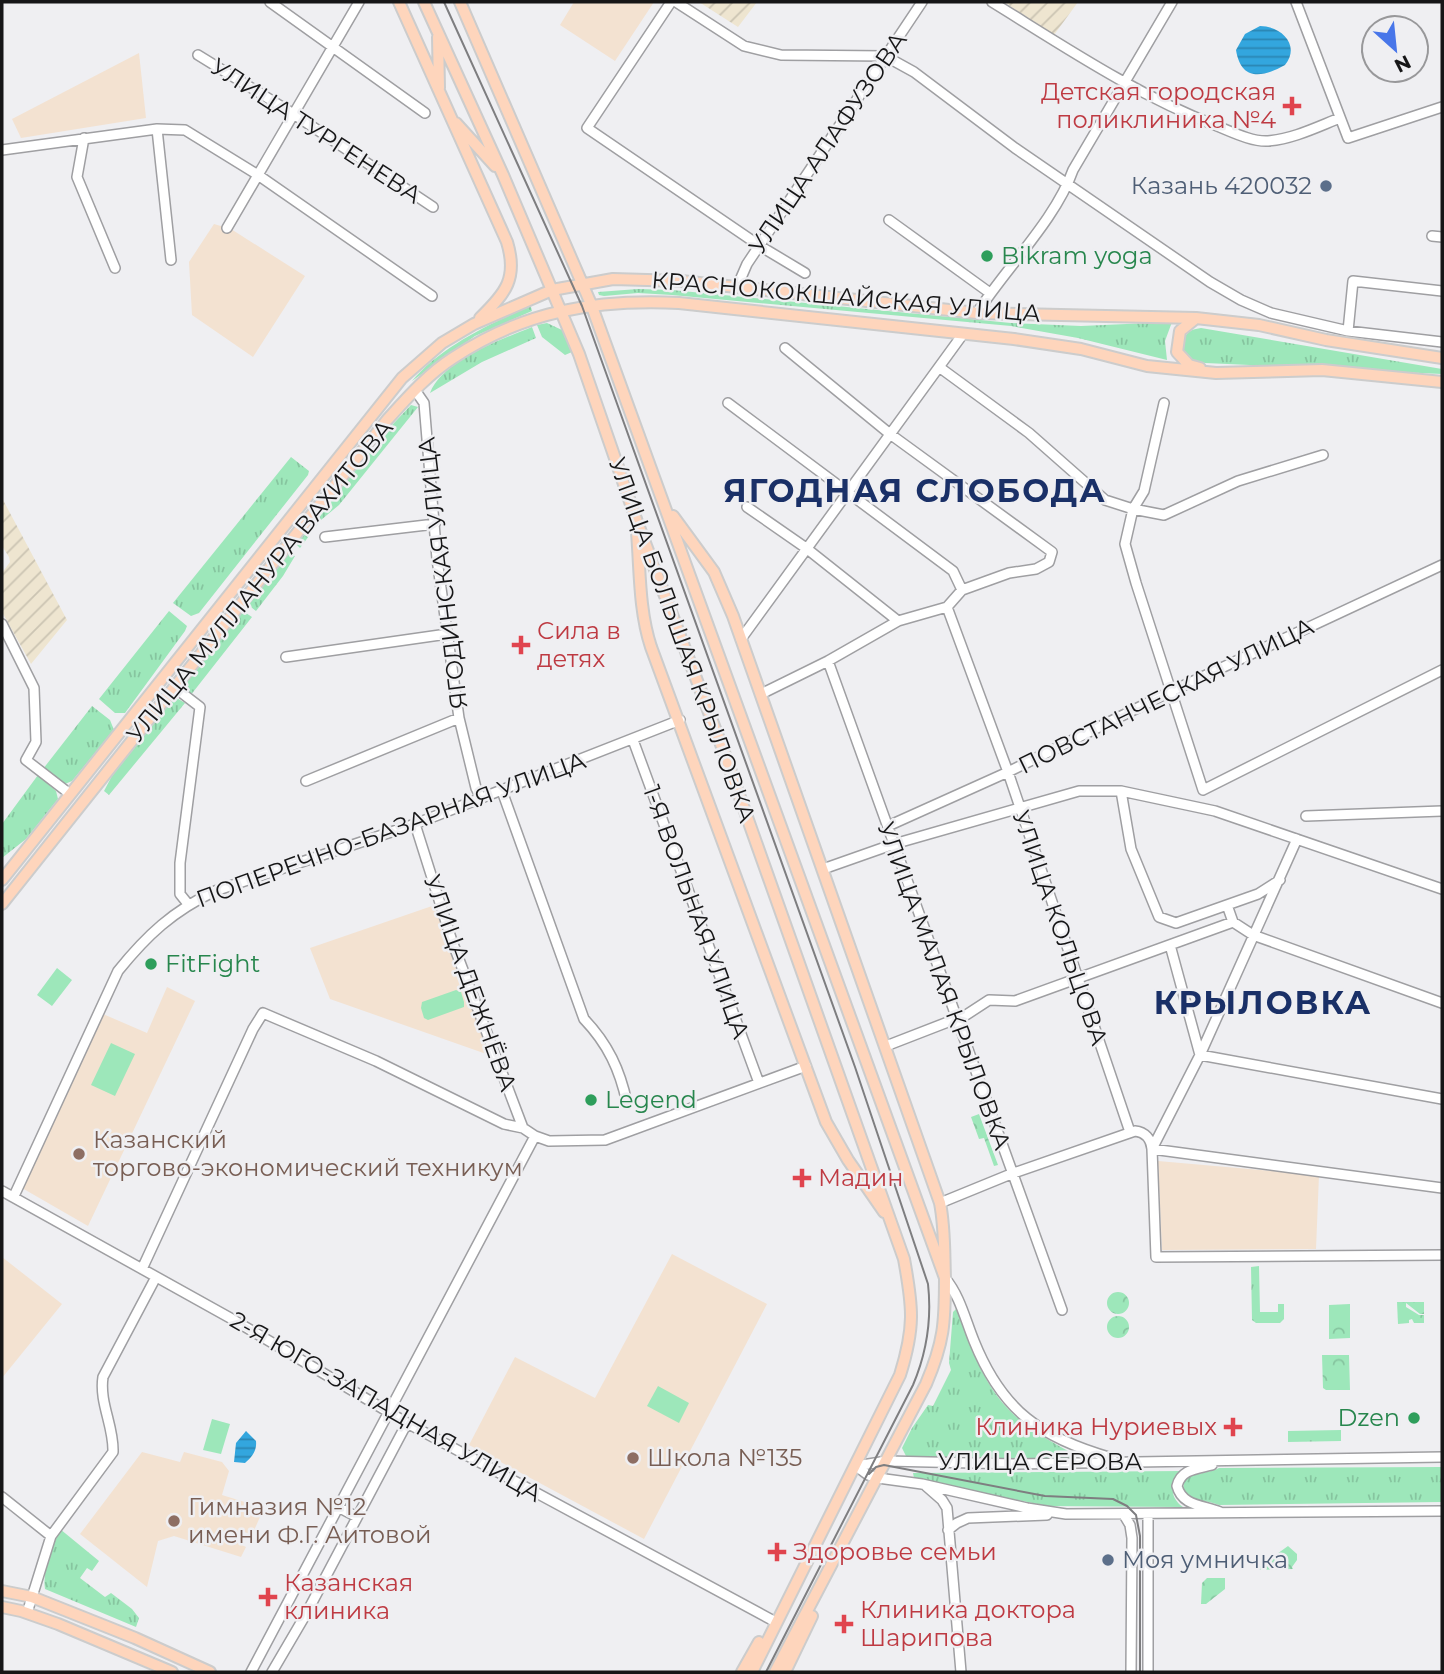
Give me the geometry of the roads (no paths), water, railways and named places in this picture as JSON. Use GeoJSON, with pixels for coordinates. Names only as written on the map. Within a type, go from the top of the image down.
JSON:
{"type":"FeatureCollection","features":[{"type":"Feature","properties":{"kind":"main road"},"geometry":{"type":"LineString","coordinates":[[399,2],[512,259],[512,273],[503,294],[474,324]]}},
{"type":"Feature","properties":{"kind":"main road","name":"УЛИЦА БОЛЬШАЯ КРЫЛОВКА"},"geometry":{"type":"LineString","coordinates":[[424,2],[503,175],[579,354],[636,519],[729,768],[904,1259],[910,1290],[912,1325],[910,1343],[900,1376],[784,1605]]}},
{"type":"Feature","properties":{"kind":"main road","name":"УЛИЦА БОЛЬШАЯ КРЫЛОВКА"},"geometry":{"type":"LineString","coordinates":[[460,2],[591,304],[945,1278]]}},
{"type":"Feature","properties":{"kind":"main road"},"geometry":{"type":"LineString","coordinates":[[438,32],[440,94]]}},
{"type":"Feature","properties":{"kind":"main road"},"geometry":{"type":"LineString","coordinates":[[450,116],[503,175]]}},
{"type":"Feature","properties":{"kind":"main road","name":"КРАСНОКОКШАЙСКАЯ УЛИЦА"},"geometry":{"type":"LineString","coordinates":[[552,290],[582,283],[628,279],[681,281],[976,313],[1196,318],[1259,325],[1326,340],[1442,358]]}},
{"type":"Feature","properties":{"kind":"main road","name":"УЛИЦА МУЛЛАНУРА ВАХИТОВА"},"geometry":{"type":"LineString","coordinates":[[2,880],[402,378],[442,343],[474,324],[552,290]]}},
{"type":"Feature","properties":{"kind":"main road","name":"КРАСНОКОКШАЙСКАЯ УЛИЦА"},"geometry":{"type":"LineString","coordinates":[[561,311],[591,304],[639,301],[679,303],[1081,349],[1147,366],[1216,373],[1322,370],[1442,382]]}},
{"type":"Feature","properties":{"kind":"main road","name":"УЛИЦА МУЛЛАНУРА ВАХИТОВА"},"geometry":{"type":"LineString","coordinates":[[2,904],[387,420],[415,390],[451,359],[477,344],[506,330],[561,311]]}},
{"type":"Feature","properties":{"kind":"main road"},"geometry":{"type":"LineString","coordinates":[[1196,318],[1180,331],[1177,352],[1189,365],[1216,373]]}},
{"type":"Feature","properties":{"kind":"main road"},"geometry":{"type":"LineString","coordinates":[[667,508],[714,572],[741,639],[940,1203],[946,1247],[945,1326],[938,1355],[887,1461],[775,1672]]}},
{"type":"Feature","properties":{"kind":"main road"},"geometry":{"type":"LineString","coordinates":[[636,519],[647,634],[831,1131],[894,1227]]}},
{"type":"Feature","properties":{"kind":"main road"},"geometry":{"type":"LineString","coordinates":[[785,1672],[804,1637],[836,1558]]}},
{"type":"Feature","properties":{"kind":"main road"},"geometry":{"type":"LineString","coordinates":[[2,1591],[32,1597],[135,1638],[210,1672]]}},
{"type":"Feature","properties":{"kind":"main road"},"geometry":{"type":"LineString","coordinates":[[742,1672],[772,1620],[784,1605]]}},
{"type":"Feature","properties":{"kind":"main road"},"geometry":{"type":"LineString","coordinates":[[752,1672],[784,1605]]}},
{"type":"Feature","properties":{"kind":"main road"},"geometry":{"type":"LineString","coordinates":[[2,1607],[27,1613],[172,1672]]}},
{"type":"Feature","properties":{"kind":"street"},"geometry":{"type":"LineString","coordinates":[[270,2],[425,113]]}},
{"type":"Feature","properties":{"kind":"street"},"geometry":{"type":"LineString","coordinates":[[227,228],[359,2]]}},
{"type":"Feature","properties":{"kind":"street"},"geometry":{"type":"LineString","coordinates":[[805,273],[760,246],[587,128],[674,2],[744,46],[781,55],[885,56],[914,72],[1015,148],[1210,282],[1241,300],[1271,313],[1348,331],[1442,342]]}},
{"type":"Feature","properties":{"kind":"street","name":"УЛИЦА АЛАФУЗОВА"},"geometry":{"type":"LineString","coordinates":[[737,287],[760,246],[922,2]]}},
{"type":"Feature","properties":{"kind":"street"},"geometry":{"type":"LineString","coordinates":[[992,2],[1123,84],[1235,133],[1266,141],[1287,138],[1340,118]]}},
{"type":"Feature","properties":{"kind":"street"},"geometry":{"type":"LineString","coordinates":[[976,313],[1063,195],[1073,170],[1172,2]]}},
{"type":"Feature","properties":{"kind":"street"},"geometry":{"type":"LineString","coordinates":[[1296,2],[1348,138],[1442,107]]}},
{"type":"Feature","properties":{"kind":"street","name":"УЛИЦА ТУРГЕНЕВА"},"geometry":{"type":"LineString","coordinates":[[198,55],[433,206]]}},
{"type":"Feature","properties":{"kind":"street"},"geometry":{"type":"LineString","coordinates":[[157,129],[172,260]]}},
{"type":"Feature","properties":{"kind":"street"},"geometry":{"type":"LineString","coordinates":[[2,150],[157,129],[185,130],[258,175],[432,296]]}},
{"type":"Feature","properties":{"kind":"street"},"geometry":{"type":"LineString","coordinates":[[84,138],[76,177],[115,268]]}},
{"type":"Feature","properties":{"kind":"street"},"geometry":{"type":"LineString","coordinates":[[889,220],[990,293]]}},
{"type":"Feature","properties":{"kind":"street"},"geometry":{"type":"LineString","coordinates":[[1432,236],[1442,236]]}},
{"type":"Feature","properties":{"kind":"street"},"geometry":{"type":"LineString","coordinates":[[1348,331],[1353,281],[1442,291]]}},
{"type":"Feature","properties":{"kind":"street"},"geometry":{"type":"LineString","coordinates":[[741,639],[963,334]]}},
{"type":"Feature","properties":{"kind":"street"},"geometry":{"type":"LineString","coordinates":[[761,694],[828,661],[898,621],[947,607],[962,590],[1009,573],[1036,569],[1049,562],[1052,552],[890,434],[785,348]]}},
{"type":"Feature","properties":{"kind":"street"},"geometry":{"type":"LineString","coordinates":[[939,367],[1030,433],[1105,500],[1133,509],[1164,515],[1238,481],[1322,455]]}},
{"type":"Feature","properties":{"kind":"street","name":"ЯГОДИНСКАЯ УЛИЦА"},"geometry":{"type":"LineString","coordinates":[[415,390],[424,403],[437,559],[459,718],[481,799]]}},
{"type":"Feature","properties":{"kind":"street"},"geometry":{"type":"LineString","coordinates":[[729,402],[953,571],[962,590]]}},
{"type":"Feature","properties":{"kind":"street"},"geometry":{"type":"LineString","coordinates":[[1164,403],[1143,491],[1133,509],[1125,544],[1203,790],[1442,670]]}},
{"type":"Feature","properties":{"kind":"street"},"geometry":{"type":"LineString","coordinates":[[747,507],[806,548],[898,621]]}},
{"type":"Feature","properties":{"kind":"street"},"geometry":{"type":"LineString","coordinates":[[325,537],[435,524]]}},
{"type":"Feature","properties":{"kind":"street","name":"ПОВСТАНЧЕСКАЯ УЛИЦА"},"geometry":{"type":"LineString","coordinates":[[888,826],[1009,772],[1172,691],[1442,565]]}},
{"type":"Feature","properties":{"kind":"street","name":"УЛИЦА КОЛЬЦОВА"},"geometry":{"type":"LineString","coordinates":[[947,607],[1009,772],[1130,1132]]}},
{"type":"Feature","properties":{"kind":"street"},"geometry":{"type":"LineString","coordinates":[[2,624],[34,688],[36,742],[26,760],[70,794]]}},
{"type":"Feature","properties":{"kind":"street"},"geometry":{"type":"LineString","coordinates":[[286,657],[447,634]]}},
{"type":"Feature","properties":{"kind":"street","name":"УЛИЦА МАЛАЯ КРЫЛОВКА"},"geometry":{"type":"LineString","coordinates":[[828,661],[1062,1310]]}},
{"type":"Feature","properties":{"kind":"street"},"geometry":{"type":"LineString","coordinates":[[174,687],[200,707],[180,863],[180,894],[188,904]]}},
{"type":"Feature","properties":{"kind":"street"},"geometry":{"type":"LineString","coordinates":[[306,781],[459,718]]}},
{"type":"Feature","properties":{"kind":"street","name":"ПОПЕРЕЧНО-БАЗАРНАЯ УЛИЦА"},"geometry":{"type":"LineString","coordinates":[[14,1196],[118,971],[142,941],[188,904],[215,891],[415,824],[680,720]]}},
{"type":"Feature","properties":{"kind":"street","name":"1-Я ВОЛЬНАЯ УЛИЦА"},"geometry":{"type":"LineString","coordinates":[[633,740],[759,1083]]}},
{"type":"Feature","properties":{"kind":"street"},"geometry":{"type":"LineString","coordinates":[[502,791],[584,1020],[598,1034],[612,1055],[627,1103]]}},
{"type":"Feature","properties":{"kind":"street","name":"ПОВСТАНЧЕСКАЯ УЛИЦА"},"geometry":{"type":"LineString","coordinates":[[823,869],[894,844],[1079,791],[1121,791],[1214,811],[1442,889]]}},
{"type":"Feature","properties":{"kind":"street"},"geometry":{"type":"LineString","coordinates":[[1121,791],[1131,849],[1159,917],[1176,923],[1258,894],[1281,879]]}},
{"type":"Feature","properties":{"kind":"street"},"geometry":{"type":"LineString","coordinates":[[1306,816],[1442,811]]}},
{"type":"Feature","properties":{"kind":"street","name":"УЛИЦА ДЕЖНЁВА"},"geometry":{"type":"LineString","coordinates":[[415,824],[452,941],[523,1128]]}},
{"type":"Feature","properties":{"kind":"street"},"geometry":{"type":"LineString","coordinates":[[1152,1149],[1200,1055],[1297,839]]}},
{"type":"Feature","properties":{"kind":"street"},"geometry":{"type":"LineString","coordinates":[[1227,905],[1233,922],[1253,935],[1442,1003]]}},
{"type":"Feature","properties":{"kind":"street"},"geometry":{"type":"LineString","coordinates":[[886,1046],[957,1019],[989,1000],[1015,1001],[1233,922]]}},
{"type":"Feature","properties":{"kind":"street"},"geometry":{"type":"LineString","coordinates":[[1170,945],[1200,1055]]}},
{"type":"Feature","properties":{"kind":"street"},"geometry":{"type":"LineString","coordinates":[[142,1269],[253,1029],[263,1013],[376,1061],[504,1124],[523,1128],[549,1141],[605,1140],[806,1066]]}},
{"type":"Feature","properties":{"kind":"street"},"geometry":{"type":"LineString","coordinates":[[1200,1055],[1442,1099]]}},
{"type":"Feature","properties":{"kind":"street"},"geometry":{"type":"LineString","coordinates":[[940,1203],[1011,1174],[1130,1132],[1144,1134],[1150,1139],[1156,1257],[1442,1255]]}},
{"type":"Feature","properties":{"kind":"street"},"geometry":{"type":"LineString","coordinates":[[251,1672],[535,1136]]}},
{"type":"Feature","properties":{"kind":"street"},"geometry":{"type":"LineString","coordinates":[[1152,1149],[1442,1188]]}},
{"type":"Feature","properties":{"kind":"street","name":"2-Я ЮГО-ЗАПАДНАЯ УЛИЦА"},"geometry":{"type":"LineString","coordinates":[[2,1191],[256,1333],[407,1423],[772,1620]]}},
{"type":"Feature","properties":{"kind":"street"},"geometry":{"type":"LineString","coordinates":[[27,1613],[51,1536],[113,1452],[113,1439],[101,1391],[103,1377],[156,1277]]}},
{"type":"Feature","properties":{"kind":"street"},"geometry":{"type":"LineString","coordinates":[[945,1278],[956,1293],[992,1379],[1020,1413],[1062,1442],[1123,1461]]}},
{"type":"Feature","properties":{"kind":"street"},"geometry":{"type":"LineString","coordinates":[[272,1672],[407,1423]]}},
{"type":"Feature","properties":{"kind":"street","name":"УЛИЦА СЕРОВА"},"geometry":{"type":"LineString","coordinates":[[856,1466],[887,1461],[1002,1464],[1442,1457]]}},
{"type":"Feature","properties":{"kind":"street"},"geometry":{"type":"LineString","coordinates":[[1223,1461],[1187,1471],[1180,1477],[1177,1486],[1183,1499],[1189,1503],[1206,1506],[1224,1514]]}},
{"type":"Feature","properties":{"kind":"street","name":"УЛИЦА СЕРОВА"},"geometry":{"type":"LineString","coordinates":[[856,1466],[862,1472],[878,1478],[1066,1514]]}},
{"type":"Feature","properties":{"kind":"street"},"geometry":{"type":"LineString","coordinates":[[925,1485],[947,1508],[961,1672]]}},
{"type":"Feature","properties":{"kind":"street"},"geometry":{"type":"LineString","coordinates":[[2,1497],[51,1536]]}},
{"type":"Feature","properties":{"kind":"street"},"geometry":{"type":"LineString","coordinates":[[338,1507],[357,1517]]}},
{"type":"Feature","properties":{"kind":"street","name":"УЛИЦА СЕРОВА"},"geometry":{"type":"LineString","coordinates":[[948,1530],[957,1522],[968,1518],[1066,1514],[1442,1511]]}},
{"type":"Feature","properties":{"kind":"street"},"geometry":{"type":"LineString","coordinates":[[1124,1515],[1130,1525],[1132,1538],[1131,1672]]}},
{"type":"Feature","properties":{"kind":"street"},"geometry":{"type":"LineString","coordinates":[[1148,1515],[1148,1672]]}},
{"type":"Feature","properties":{"kind":"water"},"geometry":{"type":"Polygon","coordinates":[[[1260,26],[1281,33],[1290,44],[1291,50],[1285,65],[1254,74],[1243,67],[1236,50],[1245,34],[1260,26]]]}},
{"type":"Feature","properties":{"kind":"water"},"geometry":{"type":"Polygon","coordinates":[[[246,1431],[256,1441],[255,1451],[245,1463],[234,1462],[236,1443],[246,1431]]]}},
{"type":"Feature","properties":{"kind":"tram line"},"geometry":{"type":"LineString","coordinates":[[444,2],[582,306],[855,1067],[928,1284],[927,1336],[913,1385],[766,1672]]}},
{"type":"Feature","properties":{"kind":"tram line"},"geometry":{"type":"LineString","coordinates":[[869,1474],[876,1467],[884,1465],[1045,1496],[1113,1499],[1127,1506],[1136,1515],[1140,1536],[1140,1672]]}},
{"type":"Feature","properties":{"kind":"place","name":"Детская городская поликлиника №4"},"geometry":{"type":"Point","coordinates":[1292,106]}},
{"type":"Feature","properties":{"kind":"place","name":"Казань 420032"},"geometry":{"type":"Point","coordinates":[1326,186]}},
{"type":"Feature","properties":{"kind":"place","name":"Bikram yoga"},"geometry":{"type":"Point","coordinates":[987,256]}},
{"type":"Feature","properties":{"kind":"place","name":"Сила в детях"},"geometry":{"type":"Point","coordinates":[521,645]}},
{"type":"Feature","properties":{"kind":"place","name":"FitFight"},"geometry":{"type":"Point","coordinates":[151,964]}},
{"type":"Feature","properties":{"kind":"place","name":"Legend"},"geometry":{"type":"Point","coordinates":[591,1100]}},
{"type":"Feature","properties":{"kind":"place","name":"Казанский торгово-экономический техникум"},"geometry":{"type":"Point","coordinates":[79,1154]}},
{"type":"Feature","properties":{"kind":"place","name":"Мадин"},"geometry":{"type":"Point","coordinates":[802,1178]}},
{"type":"Feature","properties":{"kind":"place","name":"Dzen"},"geometry":{"type":"Point","coordinates":[1414,1418]}},
{"type":"Feature","properties":{"kind":"place","name":"Клиника Нуриевых"},"geometry":{"type":"Point","coordinates":[1233,1427]}},
{"type":"Feature","properties":{"kind":"place","name":"Школа №135"},"geometry":{"type":"Point","coordinates":[633,1458]}},
{"type":"Feature","properties":{"kind":"place","name":"Гимназия №12 имени Ф.Г. Аитовой"},"geometry":{"type":"Point","coordinates":[174,1521]}},
{"type":"Feature","properties":{"kind":"place","name":"Здоровье семьи"},"geometry":{"type":"Point","coordinates":[777,1552]}},
{"type":"Feature","properties":{"kind":"place","name":"Моя умничка"},"geometry":{"type":"Point","coordinates":[1108,1560]}},
{"type":"Feature","properties":{"kind":"place","name":"Казанская клиника"},"geometry":{"type":"Point","coordinates":[268,1597]}},
{"type":"Feature","properties":{"kind":"place","name":"Клиника доктора Шарипова"},"geometry":{"type":"Point","coordinates":[844,1624]}},
{"type":"Feature","properties":{"kind":"district","name":"ЯГОДНАЯ СЛОБОДА"},"geometry":{"type":"Point","coordinates":[915,491]}},
{"type":"Feature","properties":{"kind":"district","name":"КРЫЛОВКА"},"geometry":{"type":"Point","coordinates":[1263,1003]}}]}
